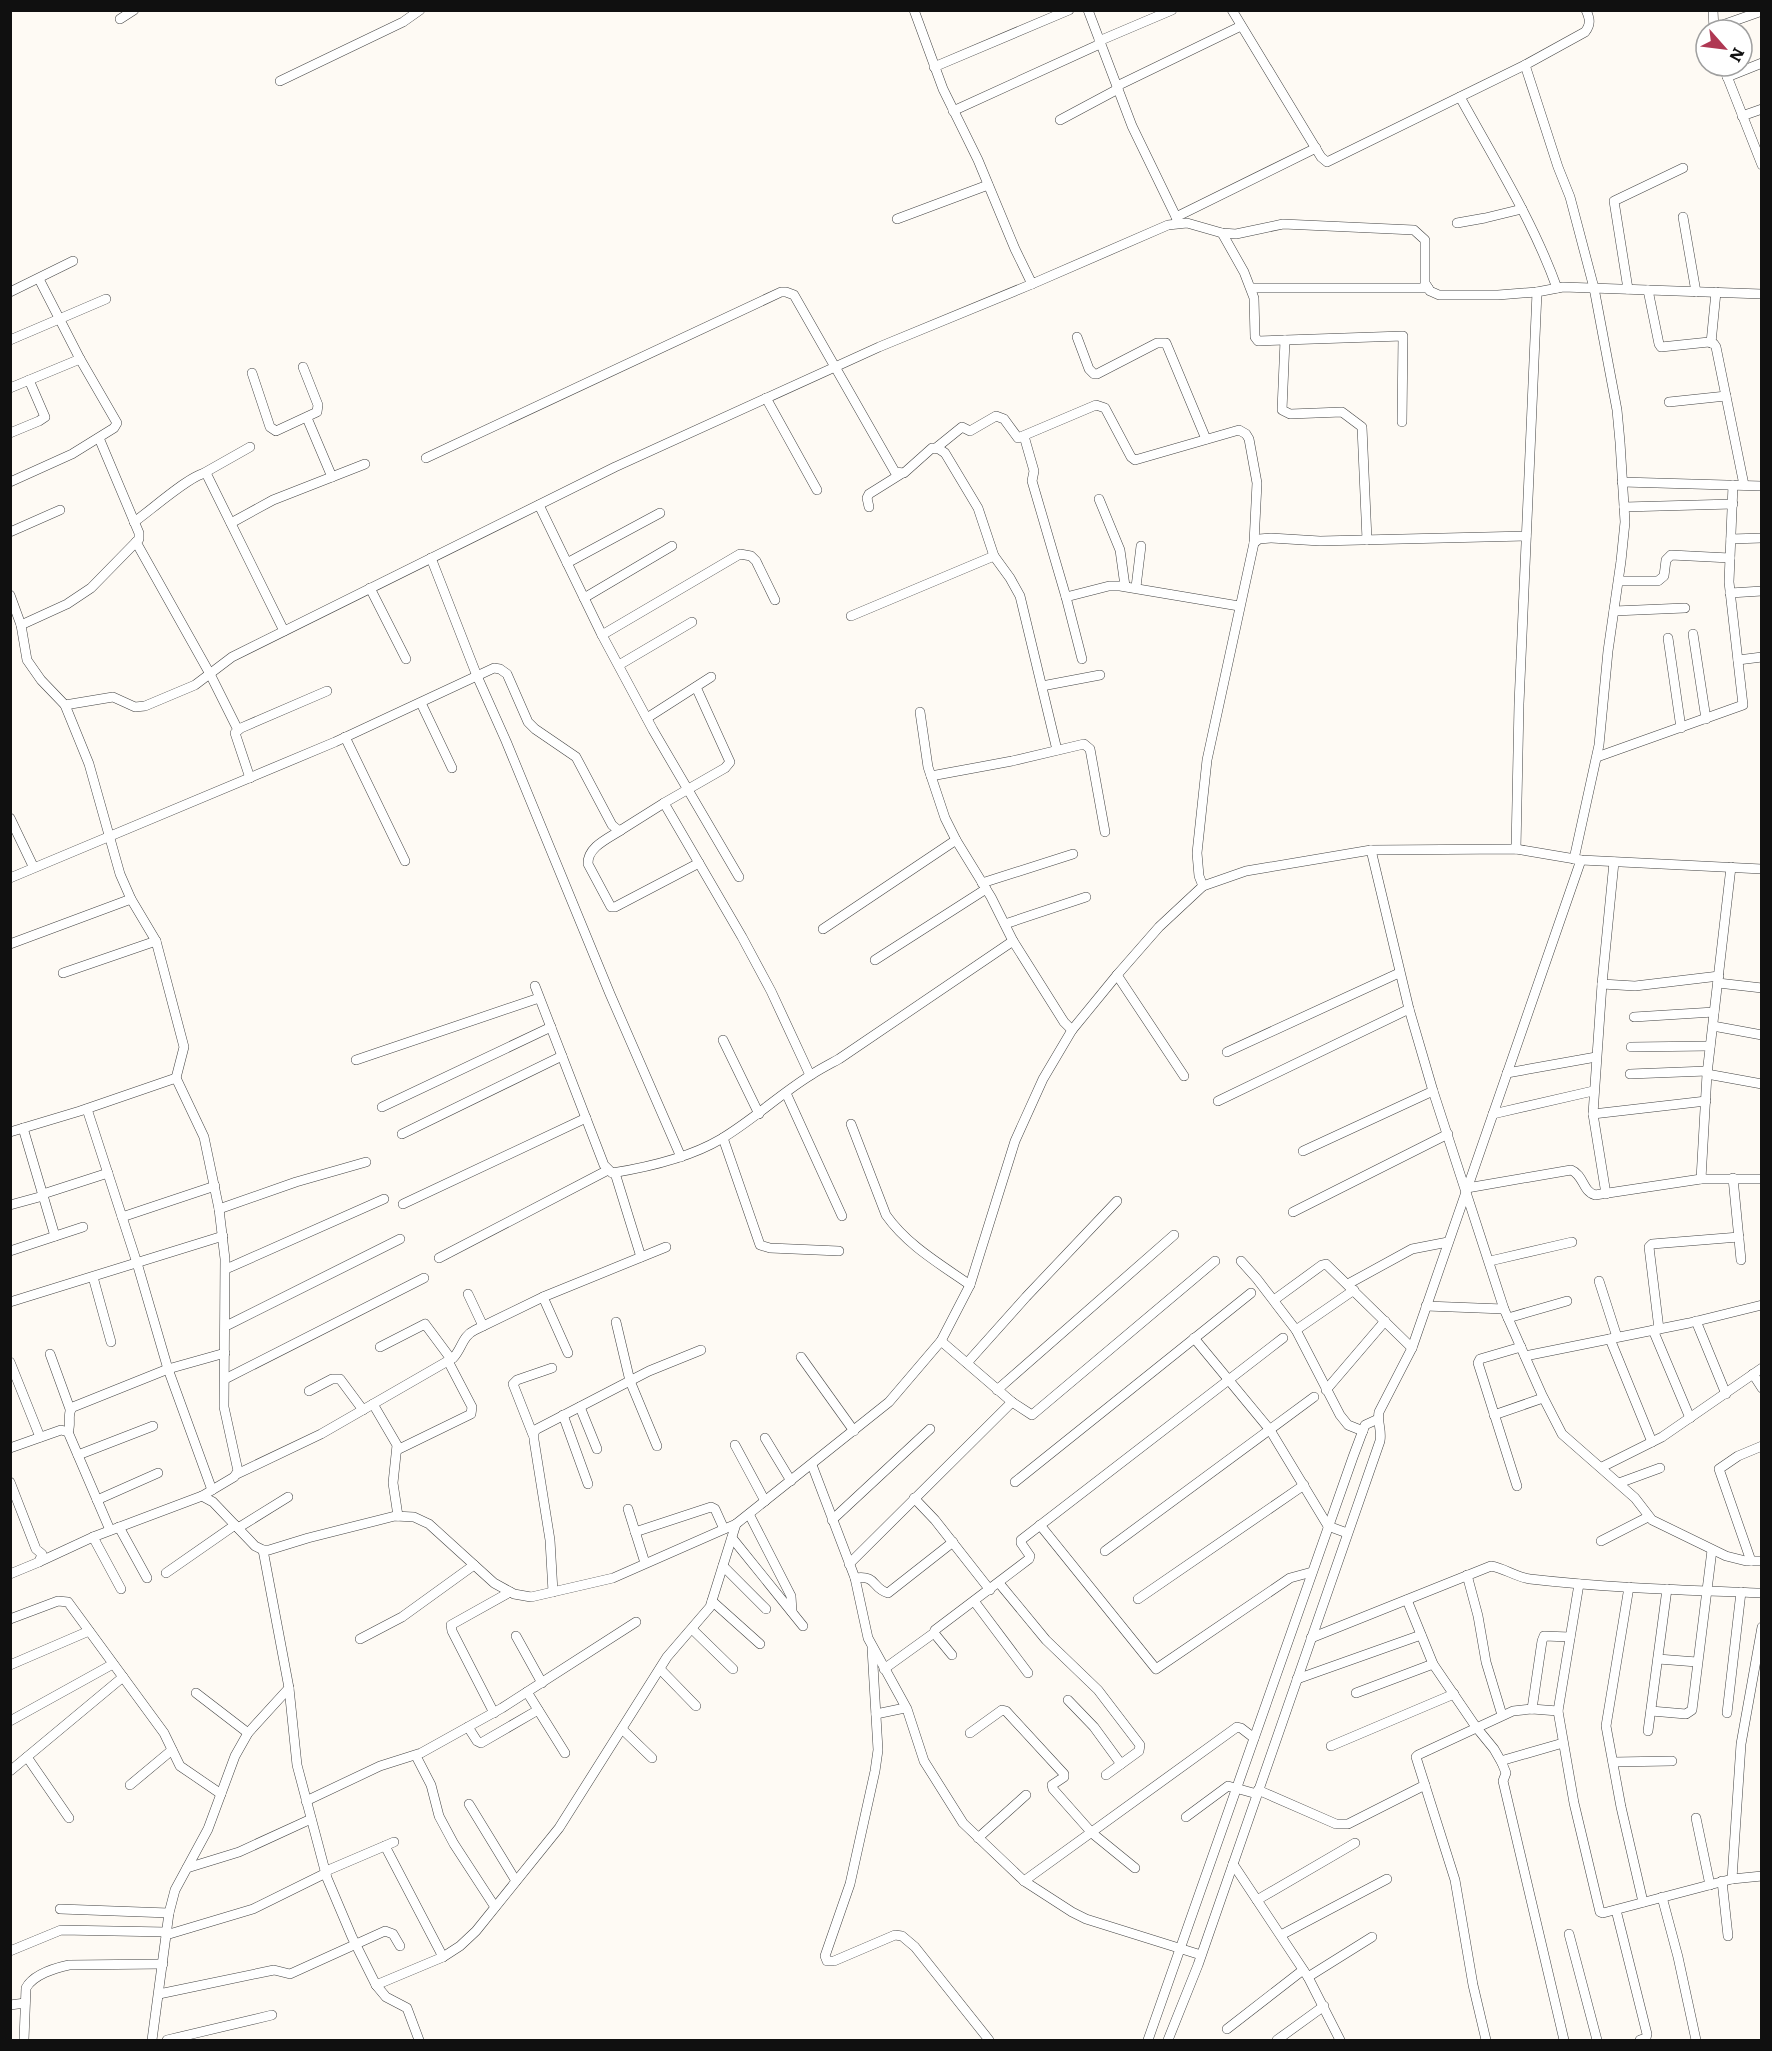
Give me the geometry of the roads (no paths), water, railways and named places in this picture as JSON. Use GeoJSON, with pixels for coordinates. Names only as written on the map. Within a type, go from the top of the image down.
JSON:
{"type":"FeatureCollection","features":[{"type":"Feature","properties":{"kind":"street"},"geometry":{"type":"LineString","coordinates":[[120,19],[134,10]]}},
{"type":"Feature","properties":{"kind":"street"},"geometry":{"type":"LineString","coordinates":[[280,81],[403,22],[420,10]]}},
{"type":"Feature","properties":{"kind":"street"},"geometry":{"type":"LineString","coordinates":[[914,10],[934,67],[1032,284]]}},
{"type":"Feature","properties":{"kind":"street"},"geometry":{"type":"LineString","coordinates":[[934,67],[1069,10]]}},
{"type":"Feature","properties":{"kind":"street"},"geometry":{"type":"LineString","coordinates":[[1088,10],[1132,126],[1178,220],[1222,233],[1236,234],[1283,224],[1414,230],[1425,240],[1425,283],[1430,291],[1438,295],[1498,295],[1557,288],[1761,294]]}},
{"type":"Feature","properties":{"kind":"street"},"geometry":{"type":"LineString","coordinates":[[953,111],[1172,10]]}},
{"type":"Feature","properties":{"kind":"street"},"geometry":{"type":"LineString","coordinates":[[1232,10],[1323,160],[1327,162],[1525,65],[1585,32],[1590,20],[1586,10]]}},
{"type":"Feature","properties":{"kind":"street"},"geometry":{"type":"LineString","coordinates":[[1743,18],[1761,11]]}},
{"type":"Feature","properties":{"kind":"street"},"geometry":{"type":"LineString","coordinates":[[1060,120],[1117,88],[1241,26]]}},
{"type":"Feature","properties":{"kind":"street"},"geometry":{"type":"LineString","coordinates":[[1168,2040],[1201,1955],[1380,1441],[1381,1430],[1378,1419],[1383,1402],[1412,1348],[1507,1073],[1578,859],[1597,757],[1624,537],[1619,423],[1594,288],[1570,197],[1525,65]]}},
{"type":"Feature","properties":{"kind":"street"},"geometry":{"type":"LineString","coordinates":[[1727,78],[1760,154],[1761,165]]}},
{"type":"Feature","properties":{"kind":"street"},"geometry":{"type":"LineString","coordinates":[[1460,97],[1522,209],[1544,253],[1557,288]]}},
{"type":"Feature","properties":{"kind":"street"},"geometry":{"type":"LineString","coordinates":[[1742,116],[1761,109]]}},
{"type":"Feature","properties":{"kind":"street"},"geometry":{"type":"LineString","coordinates":[[65,705],[113,697],[140,708],[195,685],[232,657],[615,467],[835,367],[1168,225],[1316,148]]}},
{"type":"Feature","properties":{"kind":"street"},"geometry":{"type":"LineString","coordinates":[[1628,289],[1614,201],[1683,168]]}},
{"type":"Feature","properties":{"kind":"street"},"geometry":{"type":"LineString","coordinates":[[897,219],[988,185]]}},
{"type":"Feature","properties":{"kind":"street"},"geometry":{"type":"LineString","coordinates":[[1457,223],[1485,219],[1522,209]]}},
{"type":"Feature","properties":{"kind":"street"},"geometry":{"type":"LineString","coordinates":[[1683,217],[1696,292]]}},
{"type":"Feature","properties":{"kind":"street"},"geometry":{"type":"LineString","coordinates":[[1222,233],[1251,288],[1254,298],[1256,339],[1261,341],[1400,334],[1403,336],[1402,422]]}},
{"type":"Feature","properties":{"kind":"street"},"geometry":{"type":"LineString","coordinates":[[10,292],[73,261]]}},
{"type":"Feature","properties":{"kind":"street"},"geometry":{"type":"LineString","coordinates":[[10,482],[72,454],[114,428],[117,423],[80,359],[39,279]]}},
{"type":"Feature","properties":{"kind":"street"},"geometry":{"type":"LineString","coordinates":[[1251,288],[1428,288]]}},
{"type":"Feature","properties":{"kind":"street"},"geometry":{"type":"LineString","coordinates":[[1648,290],[1661,347],[1712,343]]}},
{"type":"Feature","properties":{"kind":"street"},"geometry":{"type":"LineString","coordinates":[[426,458],[781,292],[786,292],[794,295],[892,468],[901,474]]}},
{"type":"Feature","properties":{"kind":"street"},"geometry":{"type":"LineString","coordinates":[[1516,849],[1519,704],[1537,292]]}},
{"type":"Feature","properties":{"kind":"street"},"geometry":{"type":"LineString","coordinates":[[1716,292],[1712,343],[1716,347],[1744,485]]}},
{"type":"Feature","properties":{"kind":"street"},"geometry":{"type":"LineString","coordinates":[[10,339],[106,300]]}},
{"type":"Feature","properties":{"kind":"street"},"geometry":{"type":"LineString","coordinates":[[1077,337],[1089,369],[1094,374],[1157,343],[1166,343],[1206,439]]}},
{"type":"Feature","properties":{"kind":"street"},"geometry":{"type":"LineString","coordinates":[[1285,340],[1282,410],[1290,414],[1342,412],[1362,427],[1367,540]]}},
{"type":"Feature","properties":{"kind":"street"},"geometry":{"type":"LineString","coordinates":[[10,388],[80,359]]}},
{"type":"Feature","properties":{"kind":"street"},"geometry":{"type":"LineString","coordinates":[[252,373],[270,428],[276,431],[307,418],[319,409],[303,367]]}},
{"type":"Feature","properties":{"kind":"street"},"geometry":{"type":"LineString","coordinates":[[10,433],[45,417],[29,380]]}},
{"type":"Feature","properties":{"kind":"street"},"geometry":{"type":"LineString","coordinates":[[1669,402],[1726,396]]}},
{"type":"Feature","properties":{"kind":"street"},"geometry":{"type":"LineString","coordinates":[[766,398],[817,490]]}},
{"type":"Feature","properties":{"kind":"street"},"geometry":{"type":"LineString","coordinates":[[869,507],[867,498],[869,494],[901,474],[932,448],[936,448],[962,427],[970,430],[996,416],[1004,419],[1016,437],[1024,436],[1100,404],[1105,408],[1131,458],[1135,460],[1239,430],[1246,434],[1249,439],[1257,483],[1254,543],[1211,740],[1203,792],[1197,853],[1199,876],[1203,886]]}},
{"type":"Feature","properties":{"kind":"street"},"geometry":{"type":"LineString","coordinates":[[307,418],[332,477]]}},
{"type":"Feature","properties":{"kind":"street"},"geometry":{"type":"LineString","coordinates":[[1024,436],[1034,471],[1032,480],[1082,659]]}},
{"type":"Feature","properties":{"kind":"street"},"geometry":{"type":"LineString","coordinates":[[21,625],[81,595],[101,579],[139,536],[99,438]]}},
{"type":"Feature","properties":{"kind":"street"},"geometry":{"type":"LineString","coordinates":[[134,522],[191,480],[250,447]]}},
{"type":"Feature","properties":{"kind":"street"},"geometry":{"type":"LineString","coordinates":[[936,448],[945,453],[973,500],[994,556],[1020,596],[1057,750]]}},
{"type":"Feature","properties":{"kind":"street"},"geometry":{"type":"LineString","coordinates":[[231,523],[273,500],[365,464]]}},
{"type":"Feature","properties":{"kind":"street"},"geometry":{"type":"LineString","coordinates":[[204,473],[208,475],[284,631]]}},
{"type":"Feature","properties":{"kind":"street"},"geometry":{"type":"LineString","coordinates":[[1622,482],[1761,486]]}},
{"type":"Feature","properties":{"kind":"street"},"geometry":{"type":"LineString","coordinates":[[1597,757],[1743,705],[1730,593],[1733,485]]}},
{"type":"Feature","properties":{"kind":"street"},"geometry":{"type":"LineString","coordinates":[[1099,499],[1120,550],[1125,586]]}},
{"type":"Feature","properties":{"kind":"street"},"geometry":{"type":"LineString","coordinates":[[1624,507],[1732,504]]}},
{"type":"Feature","properties":{"kind":"street"},"geometry":{"type":"LineString","coordinates":[[539,506],[602,635],[739,877]]}},
{"type":"Feature","properties":{"kind":"street"},"geometry":{"type":"LineString","coordinates":[[10,532],[60,510]]}},
{"type":"Feature","properties":{"kind":"street"},"geometry":{"type":"LineString","coordinates":[[567,563],[660,513]]}},
{"type":"Feature","properties":{"kind":"street"},"geometry":{"type":"LineString","coordinates":[[1254,543],[1259,539],[1270,538],[1320,541],[1526,536]]}},
{"type":"Feature","properties":{"kind":"street"},"geometry":{"type":"LineString","coordinates":[[1731,539],[1761,538]]}},
{"type":"Feature","properties":{"kind":"street"},"geometry":{"type":"LineString","coordinates":[[136,542],[210,674],[238,730]]}},
{"type":"Feature","properties":{"kind":"street"},"geometry":{"type":"LineString","coordinates":[[584,598],[672,546]]}},
{"type":"Feature","properties":{"kind":"street"},"geometry":{"type":"LineString","coordinates":[[1136,587],[1141,546]]}},
{"type":"Feature","properties":{"kind":"street"},"geometry":{"type":"LineString","coordinates":[[602,635],[740,554],[751,556],[756,561],[776,600]]}},
{"type":"Feature","properties":{"kind":"street"},"geometry":{"type":"LineString","coordinates":[[1618,581],[1658,581],[1664,576],[1666,560],[1671,555],[1730,558]]}},
{"type":"Feature","properties":{"kind":"street"},"geometry":{"type":"LineString","coordinates":[[851,616],[994,556]]}},
{"type":"Feature","properties":{"kind":"street"},"geometry":{"type":"LineString","coordinates":[[431,558],[477,676],[681,1157]]}},
{"type":"Feature","properties":{"kind":"street"},"geometry":{"type":"LineString","coordinates":[[1066,597],[1109,586],[1125,586],[1239,606]]}},
{"type":"Feature","properties":{"kind":"street"},"geometry":{"type":"LineString","coordinates":[[370,588],[406,659]]}},
{"type":"Feature","properties":{"kind":"street"},"geometry":{"type":"LineString","coordinates":[[1730,593],[1761,591]]}},
{"type":"Feature","properties":{"kind":"street"},"geometry":{"type":"LineString","coordinates":[[10,595],[21,625],[27,660],[41,680],[65,705],[89,764],[120,874],[131,899],[156,941],[184,1047],[177,1078],[204,1137],[223,1236],[226,1326],[224,1407],[237,1474]]}},
{"type":"Feature","properties":{"kind":"street"},"geometry":{"type":"LineString","coordinates":[[1614,611],[1685,608]]}},
{"type":"Feature","properties":{"kind":"street"},"geometry":{"type":"LineString","coordinates":[[619,664],[692,622]]}},
{"type":"Feature","properties":{"kind":"street"},"geometry":{"type":"LineString","coordinates":[[1693,634],[1706,719]]}},
{"type":"Feature","properties":{"kind":"street"},"geometry":{"type":"LineString","coordinates":[[1668,638],[1681,728]]}},
{"type":"Feature","properties":{"kind":"street"},"geometry":{"type":"LineString","coordinates":[[1737,660],[1761,657]]}},
{"type":"Feature","properties":{"kind":"street"},"geometry":{"type":"LineString","coordinates":[[10,878],[345,737],[494,668],[507,674],[528,722],[573,754],[612,825],[621,830]]}},
{"type":"Feature","properties":{"kind":"street"},"geometry":{"type":"LineString","coordinates":[[1042,686],[1100,675]]}},
{"type":"Feature","properties":{"kind":"street"},"geometry":{"type":"LineString","coordinates":[[647,718],[711,677]]}},
{"type":"Feature","properties":{"kind":"street"},"geometry":{"type":"LineString","coordinates":[[696,687],[730,762],[726,768],[664,803],[592,850],[588,857],[588,864],[611,907],[699,863]]}},
{"type":"Feature","properties":{"kind":"street"},"geometry":{"type":"LineString","coordinates":[[250,778],[235,736],[238,730],[327,691]]}},
{"type":"Feature","properties":{"kind":"street"},"geometry":{"type":"LineString","coordinates":[[421,703],[452,768]]}},
{"type":"Feature","properties":{"kind":"street"},"geometry":{"type":"LineString","coordinates":[[920,712],[931,776],[945,818],[1013,941],[1064,1022],[1072,1030]]}},
{"type":"Feature","properties":{"kind":"street"},"geometry":{"type":"LineString","coordinates":[[345,737],[405,861]]}},
{"type":"Feature","properties":{"kind":"street"},"geometry":{"type":"LineString","coordinates":[[931,776],[1084,744],[1090,749],[1105,832]]}},
{"type":"Feature","properties":{"kind":"street"},"geometry":{"type":"LineString","coordinates":[[664,803],[771,991],[810,1075]]}},
{"type":"Feature","properties":{"kind":"street"},"geometry":{"type":"LineString","coordinates":[[10,818],[33,867]]}},
{"type":"Feature","properties":{"kind":"street"},"geometry":{"type":"LineString","coordinates":[[823,929],[956,840]]}},
{"type":"Feature","properties":{"kind":"street"},"geometry":{"type":"LineString","coordinates":[[202,1496],[208,1498],[255,1546],[262,1550],[398,1516],[414,1517],[429,1524],[494,1583],[510,1592],[531,1597],[613,1578],[736,1524],[889,1402],[941,1341],[970,1286],[1011,1156],[1043,1079],[1072,1030],[1159,927],[1203,886],[1246,871],[1371,850],[1516,849],[1614,862],[1761,869]]}},
{"type":"Feature","properties":{"kind":"street"},"geometry":{"type":"LineString","coordinates":[[1371,850],[1408,1009],[1433,1091],[1467,1189],[1506,1314],[1543,1398],[1562,1434],[1637,1500],[1648,1517],[1712,1550],[1734,1558],[1756,1561],[1719,1469],[1738,1456],[1761,1446]]}},
{"type":"Feature","properties":{"kind":"street"},"geometry":{"type":"LineString","coordinates":[[875,960],[984,886],[1073,854]]}},
{"type":"Feature","properties":{"kind":"street"},"geometry":{"type":"LineString","coordinates":[[1606,1194],[1593,1114],[1593,1091],[1614,862]]}},
{"type":"Feature","properties":{"kind":"street"},"geometry":{"type":"LineString","coordinates":[[1701,1179],[1707,1072],[1731,867]]}},
{"type":"Feature","properties":{"kind":"street"},"geometry":{"type":"LineString","coordinates":[[1005,924],[1086,897]]}},
{"type":"Feature","properties":{"kind":"street"},"geometry":{"type":"LineString","coordinates":[[10,944],[131,899]]}},
{"type":"Feature","properties":{"kind":"street"},"geometry":{"type":"LineString","coordinates":[[63,973],[156,941]]}},
{"type":"Feature","properties":{"kind":"street"},"geometry":{"type":"LineString","coordinates":[[439,1258],[611,1172],[681,1157],[723,1138],[810,1075],[839,1059],[1013,941]]}},
{"type":"Feature","properties":{"kind":"street"},"geometry":{"type":"LineString","coordinates":[[1227,1052],[1399,973]]}},
{"type":"Feature","properties":{"kind":"street"},"geometry":{"type":"LineString","coordinates":[[1117,975],[1184,1076]]}},
{"type":"Feature","properties":{"kind":"street"},"geometry":{"type":"LineString","coordinates":[[1602,984],[1635,986],[1718,979],[1761,988]]}},
{"type":"Feature","properties":{"kind":"street"},"geometry":{"type":"LineString","coordinates":[[535,986],[586,1118],[611,1172],[641,1257]]}},
{"type":"Feature","properties":{"kind":"street"},"geometry":{"type":"LineString","coordinates":[[356,1060],[539,998]]}},
{"type":"Feature","properties":{"kind":"street"},"geometry":{"type":"LineString","coordinates":[[1218,1101],[1408,1009]]}},
{"type":"Feature","properties":{"kind":"street"},"geometry":{"type":"LineString","coordinates":[[1634,1017],[1714,1012]]}},
{"type":"Feature","properties":{"kind":"street"},"geometry":{"type":"LineString","coordinates":[[1713,1026],[1761,1035]]}},
{"type":"Feature","properties":{"kind":"street"},"geometry":{"type":"LineString","coordinates":[[382,1107],[550,1028]]}},
{"type":"Feature","properties":{"kind":"street"},"geometry":{"type":"LineString","coordinates":[[723,1040],[759,1114]]}},
{"type":"Feature","properties":{"kind":"street"},"geometry":{"type":"LineString","coordinates":[[1631,1047],[1710,1046]]}},
{"type":"Feature","properties":{"kind":"street"},"geometry":{"type":"LineString","coordinates":[[402,1134],[562,1056]]}},
{"type":"Feature","properties":{"kind":"street"},"geometry":{"type":"LineString","coordinates":[[1507,1073],[1596,1057]]}},
{"type":"Feature","properties":{"kind":"street"},"geometry":{"type":"LineString","coordinates":[[1630,1074],[1707,1072],[1761,1084]]}},
{"type":"Feature","properties":{"kind":"street"},"geometry":{"type":"LineString","coordinates":[[10,1132],[87,1109],[177,1078]]}},
{"type":"Feature","properties":{"kind":"street"},"geometry":{"type":"LineString","coordinates":[[1303,1151],[1433,1091]]}},
{"type":"Feature","properties":{"kind":"street"},"geometry":{"type":"LineString","coordinates":[[1493,1114],[1593,1091]]}},
{"type":"Feature","properties":{"kind":"street"},"geometry":{"type":"LineString","coordinates":[[786,1093],[842,1216]]}},
{"type":"Feature","properties":{"kind":"street"},"geometry":{"type":"LineString","coordinates":[[1593,1114],[1706,1101]]}},
{"type":"Feature","properties":{"kind":"street"},"geometry":{"type":"LineString","coordinates":[[87,1109],[137,1263],[168,1369],[212,1490]]}},
{"type":"Feature","properties":{"kind":"street"},"geometry":{"type":"LineString","coordinates":[[403,1204],[586,1118]]}},
{"type":"Feature","properties":{"kind":"street"},"geometry":{"type":"LineString","coordinates":[[851,1124],[886,1215],[894,1226],[901,1235],[970,1286]]}},
{"type":"Feature","properties":{"kind":"street"},"geometry":{"type":"LineString","coordinates":[[23,1128],[55,1236]]}},
{"type":"Feature","properties":{"kind":"street"},"geometry":{"type":"LineString","coordinates":[[1293,1212],[1448,1134]]}},
{"type":"Feature","properties":{"kind":"street"},"geometry":{"type":"LineString","coordinates":[[723,1138],[760,1245],[770,1248],[839,1251]]}},
{"type":"Feature","properties":{"kind":"street"},"geometry":{"type":"LineString","coordinates":[[219,1209],[296,1182],[366,1162]]}},
{"type":"Feature","properties":{"kind":"street"},"geometry":{"type":"LineString","coordinates":[[1467,1189],[1571,1170],[1579,1174],[1591,1194],[1606,1194],[1701,1179],[1761,1179]]}},
{"type":"Feature","properties":{"kind":"street"},"geometry":{"type":"LineString","coordinates":[[10,1205],[108,1173]]}},
{"type":"Feature","properties":{"kind":"street"},"geometry":{"type":"LineString","coordinates":[[1733,1178],[1742,1260]]}},
{"type":"Feature","properties":{"kind":"street"},"geometry":{"type":"LineString","coordinates":[[122,1217],[214,1186]]}},
{"type":"Feature","properties":{"kind":"street"},"geometry":{"type":"LineString","coordinates":[[225,1269],[384,1199]]}},
{"type":"Feature","properties":{"kind":"street"},"geometry":{"type":"LineString","coordinates":[[967,1363],[1117,1201]]}},
{"type":"Feature","properties":{"kind":"street"},"geometry":{"type":"LineString","coordinates":[[10,1251],[83,1227]]}},
{"type":"Feature","properties":{"kind":"street"},"geometry":{"type":"LineString","coordinates":[[997,1390],[1174,1235]]}},
{"type":"Feature","properties":{"kind":"street"},"geometry":{"type":"LineString","coordinates":[[10,1302],[223,1236]]}},
{"type":"Feature","properties":{"kind":"street"},"geometry":{"type":"LineString","coordinates":[[1690,1418],[1656,1330],[1649,1247],[1652,1244],[1739,1237]]}},
{"type":"Feature","properties":{"kind":"street"},"geometry":{"type":"LineString","coordinates":[[226,1326],[400,1239]]}},
{"type":"Feature","properties":{"kind":"street"},"geometry":{"type":"LineString","coordinates":[[1296,1330],[1351,1287],[1412,1249],[1448,1242]]}},
{"type":"Feature","properties":{"kind":"street"},"geometry":{"type":"LineString","coordinates":[[1490,1261],[1572,1242]]}},
{"type":"Feature","properties":{"kind":"street"},"geometry":{"type":"LineString","coordinates":[[10,1574],[93,1537],[202,1496],[237,1474],[324,1432],[450,1360],[459,1351],[466,1336],[483,1326],[543,1297],[666,1247]]}},
{"type":"Feature","properties":{"kind":"street"},"geometry":{"type":"LineString","coordinates":[[941,1341],[1012,1402],[1029,1415],[1034,1414],[1215,1261]]}},
{"type":"Feature","properties":{"kind":"street"},"geometry":{"type":"LineString","coordinates":[[1241,1261],[1296,1330],[1344,1421],[1362,1433]]}},
{"type":"Feature","properties":{"kind":"street"},"geometry":{"type":"LineString","coordinates":[[1274,1300],[1326,1264],[1412,1348]]}},
{"type":"Feature","properties":{"kind":"street"},"geometry":{"type":"LineString","coordinates":[[93,1276],[111,1342]]}},
{"type":"Feature","properties":{"kind":"street"},"geometry":{"type":"LineString","coordinates":[[225,1379],[424,1278]]}},
{"type":"Feature","properties":{"kind":"street"},"geometry":{"type":"LineString","coordinates":[[1599,1281],[1614,1338],[1652,1442]]}},
{"type":"Feature","properties":{"kind":"street"},"geometry":{"type":"LineString","coordinates":[[1015,1482],[1251,1293]]}},
{"type":"Feature","properties":{"kind":"street"},"geometry":{"type":"LineString","coordinates":[[468,1294],[483,1326]]}},
{"type":"Feature","properties":{"kind":"street"},"geometry":{"type":"LineString","coordinates":[[543,1297],[568,1353]]}},
{"type":"Feature","properties":{"kind":"street"},"geometry":{"type":"LineString","coordinates":[[1426,1306],[1506,1314],[1567,1301]]}},
{"type":"Feature","properties":{"kind":"street"},"geometry":{"type":"LineString","coordinates":[[1517,1486],[1478,1361],[1656,1330],[1761,1305]]}},
{"type":"Feature","properties":{"kind":"street"},"geometry":{"type":"LineString","coordinates":[[1326,1390],[1384,1321]]}},
{"type":"Feature","properties":{"kind":"street"},"geometry":{"type":"LineString","coordinates":[[1696,1321],[1726,1394]]}},
{"type":"Feature","properties":{"kind":"street"},"geometry":{"type":"LineString","coordinates":[[616,1322],[630,1381],[657,1446]]}},
{"type":"Feature","properties":{"kind":"street"},"geometry":{"type":"LineString","coordinates":[[380,1347],[425,1324],[450,1360],[472,1407],[471,1414],[397,1450]]}},
{"type":"Feature","properties":{"kind":"street"},"geometry":{"type":"LineString","coordinates":[[1194,1338],[1270,1430],[1328,1526],[1347,1533]]}},
{"type":"Feature","properties":{"kind":"street"},"geometry":{"type":"LineString","coordinates":[[885,1669],[1030,1557],[1020,1541],[1283,1338]]}},
{"type":"Feature","properties":{"kind":"street"},"geometry":{"type":"LineString","coordinates":[[533,1436],[537,1428],[630,1381],[701,1350]]}},
{"type":"Feature","properties":{"kind":"street"},"geometry":{"type":"LineString","coordinates":[[70,1409],[168,1369],[225,1353]]}},
{"type":"Feature","properties":{"kind":"street"},"geometry":{"type":"LineString","coordinates":[[50,1354],[70,1409],[68,1432],[97,1500],[147,1578]]}},
{"type":"Feature","properties":{"kind":"street"},"geometry":{"type":"LineString","coordinates":[[801,1357],[854,1431]]}},
{"type":"Feature","properties":{"kind":"street"},"geometry":{"type":"LineString","coordinates":[[10,1362],[40,1437]]}},
{"type":"Feature","properties":{"kind":"street"},"geometry":{"type":"LineString","coordinates":[[552,1368],[517,1380],[513,1384],[533,1436],[550,1540],[554,1592]]}},
{"type":"Feature","properties":{"kind":"street"},"geometry":{"type":"LineString","coordinates":[[1602,1467],[1652,1442],[1757,1371],[1761,1388]]}},
{"type":"Feature","properties":{"kind":"street"},"geometry":{"type":"LineString","coordinates":[[309,1391],[332,1379],[340,1379],[363,1410]]}},
{"type":"Feature","properties":{"kind":"street"},"geometry":{"type":"LineString","coordinates":[[1105,1551],[1314,1397]]}},
{"type":"Feature","properties":{"kind":"street"},"geometry":{"type":"LineString","coordinates":[[1494,1415],[1543,1398]]}},
{"type":"Feature","properties":{"kind":"street"},"geometry":{"type":"LineString","coordinates":[[849,1564],[1012,1402]]}},
{"type":"Feature","properties":{"kind":"street"},"geometry":{"type":"LineString","coordinates":[[373,1404],[395,1441],[397,1450],[394,1478],[398,1516]]}},
{"type":"Feature","properties":{"kind":"street"},"geometry":{"type":"LineString","coordinates":[[580,1407],[597,1449]]}},
{"type":"Feature","properties":{"kind":"street"},"geometry":{"type":"LineString","coordinates":[[563,1415],[588,1484]]}},
{"type":"Feature","properties":{"kind":"street"},"geometry":{"type":"LineString","coordinates":[[1148,2040],[1355,1451],[1368,1423],[1378,1419]]}},
{"type":"Feature","properties":{"kind":"street"},"geometry":{"type":"LineString","coordinates":[[78,1455],[153,1426]]}},
{"type":"Feature","properties":{"kind":"street"},"geometry":{"type":"LineString","coordinates":[[832,1520],[930,1429]]}},
{"type":"Feature","properties":{"kind":"street"},"geometry":{"type":"LineString","coordinates":[[10,1448],[61,1430],[68,1432]]}},
{"type":"Feature","properties":{"kind":"street"},"geometry":{"type":"LineString","coordinates":[[765,1438],[791,1481]]}},
{"type":"Feature","properties":{"kind":"street"},"geometry":{"type":"LineString","coordinates":[[735,1445],[765,1501]]}},
{"type":"Feature","properties":{"kind":"street"},"geometry":{"type":"LineString","coordinates":[[812,1465],[855,1578],[868,1638],[905,1708],[924,1761],[963,1823],[1023,1881],[1072,1912],[1086,1919],[1201,1955]]}},
{"type":"Feature","properties":{"kind":"street"},"geometry":{"type":"LineString","coordinates":[[1619,1483],[1660,1468]]}},
{"type":"Feature","properties":{"kind":"street"},"geometry":{"type":"LineString","coordinates":[[97,1500],[158,1473]]}},
{"type":"Feature","properties":{"kind":"street"},"geometry":{"type":"LineString","coordinates":[[10,1482],[36,1549],[42,1554],[39,1562]]}},
{"type":"Feature","properties":{"kind":"street"},"geometry":{"type":"LineString","coordinates":[[1138,1599],[1304,1485]]}},
{"type":"Feature","properties":{"kind":"street"},"geometry":{"type":"LineString","coordinates":[[166,1573],[236,1526],[288,1497]]}},
{"type":"Feature","properties":{"kind":"street"},"geometry":{"type":"LineString","coordinates":[[915,1498],[990,1590]]}},
{"type":"Feature","properties":{"kind":"street"},"geometry":{"type":"LineString","coordinates":[[635,1532],[711,1507],[715,1509],[724,1529]]}},
{"type":"Feature","properties":{"kind":"street"},"geometry":{"type":"LineString","coordinates":[[628,1509],[645,1563]]}},
{"type":"Feature","properties":{"kind":"street"},"geometry":{"type":"LineString","coordinates":[[749,1514],[791,1596],[792,1612]]}},
{"type":"Feature","properties":{"kind":"street"},"geometry":{"type":"LineString","coordinates":[[1601,1541],[1648,1517]]}},
{"type":"Feature","properties":{"kind":"street"},"geometry":{"type":"LineString","coordinates":[[376,1984],[443,1957],[476,1931],[565,1820],[667,1657],[704,1615],[712,1601],[736,1524]]}},
{"type":"Feature","properties":{"kind":"street"},"geometry":{"type":"LineString","coordinates":[[1040,1525],[1156,1669],[1290,1578],[1312,1572]]}},
{"type":"Feature","properties":{"kind":"street"},"geometry":{"type":"LineString","coordinates":[[93,1537],[121,1589]]}},
{"type":"Feature","properties":{"kind":"street"},"geometry":{"type":"LineString","coordinates":[[732,1538],[803,1626]]}},
{"type":"Feature","properties":{"kind":"street"},"geometry":{"type":"LineString","coordinates":[[855,1578],[871,1579],[884,1593],[888,1593],[952,1542]]}},
{"type":"Feature","properties":{"kind":"street"},"geometry":{"type":"LineString","coordinates":[[262,1550],[289,1688],[297,1765],[326,1872],[355,1943],[376,1984],[386,1996],[407,2008],[419,2040]]}},
{"type":"Feature","properties":{"kind":"street"},"geometry":{"type":"LineString","coordinates":[[1651,1711],[1686,1714],[1692,1710],[1712,1550]]}},
{"type":"Feature","properties":{"kind":"street"},"geometry":{"type":"LineString","coordinates":[[360,1639],[402,1617],[474,1565]]}},
{"type":"Feature","properties":{"kind":"street"},"geometry":{"type":"LineString","coordinates":[[723,1566],[766,1609]]}},
{"type":"Feature","properties":{"kind":"street"},"geometry":{"type":"LineString","coordinates":[[1311,1638],[1494,1566],[1521,1578],[1579,1584],[1761,1593]]}},
{"type":"Feature","properties":{"kind":"street"},"geometry":{"type":"LineString","coordinates":[[1467,1575],[1478,1616],[1486,1662],[1502,1715]]}},
{"type":"Feature","properties":{"kind":"street"},"geometry":{"type":"LineString","coordinates":[[999,1583],[1057,1652],[1098,1690],[1140,1745],[1139,1751],[1106,1775]]}},
{"type":"Feature","properties":{"kind":"street"},"geometry":{"type":"LineString","coordinates":[[1579,1584],[1558,1711],[1574,1803],[1600,1912],[1616,1910],[1727,1880],[1761,1876]]}},
{"type":"Feature","properties":{"kind":"street"},"geometry":{"type":"LineString","coordinates":[[1629,1587],[1606,1726],[1621,1807],[1643,1902]]}},
{"type":"Feature","properties":{"kind":"street"},"geometry":{"type":"LineString","coordinates":[[1648,1731],[1667,1589]]}},
{"type":"Feature","properties":{"kind":"street"},"geometry":{"type":"LineString","coordinates":[[494,1713],[451,1625],[510,1592]]}},
{"type":"Feature","properties":{"kind":"street"},"geometry":{"type":"LineString","coordinates":[[1727,1713],[1741,1592]]}},
{"type":"Feature","properties":{"kind":"street"},"geometry":{"type":"LineString","coordinates":[[10,1619],[62,1600],[68,1602],[164,1733],[180,1766],[221,1794]]}},
{"type":"Feature","properties":{"kind":"street"},"geometry":{"type":"LineString","coordinates":[[1407,1600],[1432,1664],[1502,1763],[1506,1775],[1503,1781],[1564,2040]]}},
{"type":"Feature","properties":{"kind":"street"},"geometry":{"type":"LineString","coordinates":[[712,1601],[760,1644]]}},
{"type":"Feature","properties":{"kind":"street"},"geometry":{"type":"LineString","coordinates":[[974,1601],[1028,1673]]}},
{"type":"Feature","properties":{"kind":"street"},"geometry":{"type":"LineString","coordinates":[[306,1801],[380,1766],[416,1756],[494,1713],[636,1622]]}},
{"type":"Feature","properties":{"kind":"street"},"geometry":{"type":"LineString","coordinates":[[1728,1936],[1727,1880],[1741,1744],[1761,1627]]}},
{"type":"Feature","properties":{"kind":"street"},"geometry":{"type":"LineString","coordinates":[[692,1629],[733,1669]]}},
{"type":"Feature","properties":{"kind":"street"},"geometry":{"type":"LineString","coordinates":[[10,1665],[89,1631]]}},
{"type":"Feature","properties":{"kind":"street"},"geometry":{"type":"LineString","coordinates":[[934,1633],[952,1655]]}},
{"type":"Feature","properties":{"kind":"street"},"geometry":{"type":"LineString","coordinates":[[1297,1679],[1421,1635]]}},
{"type":"Feature","properties":{"kind":"street"},"geometry":{"type":"LineString","coordinates":[[1532,1709],[1542,1641],[1545,1636],[1549,1635],[1570,1637]]}},
{"type":"Feature","properties":{"kind":"street"},"geometry":{"type":"LineString","coordinates":[[516,1636],[542,1683]]}},
{"type":"Feature","properties":{"kind":"street"},"geometry":{"type":"LineString","coordinates":[[872,1646],[878,1750],[850,1884],[825,1956],[827,1961],[834,1961],[895,1935],[902,1936],[915,1947],[989,2040]]}},
{"type":"Feature","properties":{"kind":"street"},"geometry":{"type":"LineString","coordinates":[[1658,1659],[1697,1662]]}},
{"type":"Feature","properties":{"kind":"street"},"geometry":{"type":"LineString","coordinates":[[10,1721],[113,1664]]}},
{"type":"Feature","properties":{"kind":"street"},"geometry":{"type":"LineString","coordinates":[[1356,1694],[1432,1664]]}},
{"type":"Feature","properties":{"kind":"street"},"geometry":{"type":"LineString","coordinates":[[660,1669],[696,1706]]}},
{"type":"Feature","properties":{"kind":"street"},"geometry":{"type":"LineString","coordinates":[[10,1771],[123,1677]]}},
{"type":"Feature","properties":{"kind":"street"},"geometry":{"type":"LineString","coordinates":[[152,2040],[169,1913],[175,1890],[208,1829],[235,1756],[248,1734],[289,1688]]}},
{"type":"Feature","properties":{"kind":"street"},"geometry":{"type":"LineString","coordinates":[[526,1692],[565,1753]]}},
{"type":"Feature","properties":{"kind":"street"},"geometry":{"type":"LineString","coordinates":[[196,1693],[248,1734]]}},
{"type":"Feature","properties":{"kind":"street"},"geometry":{"type":"LineString","coordinates":[[1331,1746],[1454,1695]]}},
{"type":"Feature","properties":{"kind":"street"},"geometry":{"type":"LineString","coordinates":[[1068,1700],[1094,1727],[1121,1764]]}},
{"type":"Feature","properties":{"kind":"street"},"geometry":{"type":"LineString","coordinates":[[876,1714],[905,1708]]}},
{"type":"Feature","properties":{"kind":"street"},"geometry":{"type":"LineString","coordinates":[[1486,2040],[1473,1985],[1455,1880],[1416,1756],[1502,1715],[1532,1709],[1558,1711]]}},
{"type":"Feature","properties":{"kind":"street"},"geometry":{"type":"LineString","coordinates":[[468,1727],[477,1741],[481,1743],[538,1710]]}},
{"type":"Feature","properties":{"kind":"street"},"geometry":{"type":"LineString","coordinates":[[970,1733],[1002,1710],[1006,1711],[1064,1774],[1064,1777],[1052,1785],[1053,1789],[1092,1833],[1135,1868]]}},
{"type":"Feature","properties":{"kind":"street"},"geometry":{"type":"LineString","coordinates":[[1023,1881],[1237,1727],[1254,1738]]}},
{"type":"Feature","properties":{"kind":"street"},"geometry":{"type":"LineString","coordinates":[[622,1729],[652,1758]]}},
{"type":"Feature","properties":{"kind":"street"},"geometry":{"type":"LineString","coordinates":[[1502,1763],[1504,1760],[1563,1743]]}},
{"type":"Feature","properties":{"kind":"street"},"geometry":{"type":"LineString","coordinates":[[130,1785],[172,1750]]}},
{"type":"Feature","properties":{"kind":"street"},"geometry":{"type":"LineString","coordinates":[[416,1756],[431,1785],[439,1816],[454,1844],[495,1907]]}},
{"type":"Feature","properties":{"kind":"street"},"geometry":{"type":"LineString","coordinates":[[27,1757],[69,1818]]}},
{"type":"Feature","properties":{"kind":"street"},"geometry":{"type":"LineString","coordinates":[[1613,1762],[1672,1761]]}},
{"type":"Feature","properties":{"kind":"street"},"geometry":{"type":"LineString","coordinates":[[1186,1817],[1226,1786],[1258,1792],[1342,1825],[1425,1785]]}},
{"type":"Feature","properties":{"kind":"street"},"geometry":{"type":"LineString","coordinates":[[978,1838],[1026,1795]]}},
{"type":"Feature","properties":{"kind":"street"},"geometry":{"type":"LineString","coordinates":[[469,1804],[516,1881]]}},
{"type":"Feature","properties":{"kind":"street"},"geometry":{"type":"LineString","coordinates":[[1696,1818],[1710,1885]]}},
{"type":"Feature","properties":{"kind":"street"},"geometry":{"type":"LineString","coordinates":[[188,1869],[239,1852],[311,1819]]}},
{"type":"Feature","properties":{"kind":"street"},"geometry":{"type":"LineString","coordinates":[[1257,1900],[1355,1843]]}},
{"type":"Feature","properties":{"kind":"street"},"geometry":{"type":"LineString","coordinates":[[10,1951],[62,1930],[167,1934],[253,1909],[326,1872],[390,1844],[443,1957]]}},
{"type":"Feature","properties":{"kind":"street"},"geometry":{"type":"LineString","coordinates":[[1233,1864],[1306,1974],[1340,2040]]}},
{"type":"Feature","properties":{"kind":"street"},"geometry":{"type":"LineString","coordinates":[[1281,1935],[1387,1879]]}},
{"type":"Feature","properties":{"kind":"street"},"geometry":{"type":"LineString","coordinates":[[1662,1897],[1696,2040]]}},
{"type":"Feature","properties":{"kind":"street"},"geometry":{"type":"LineString","coordinates":[[60,1910],[169,1913]]}},
{"type":"Feature","properties":{"kind":"street"},"geometry":{"type":"LineString","coordinates":[[1616,1910],[1647,2034],[1646,2038],[1640,2040]]}},
{"type":"Feature","properties":{"kind":"street"},"geometry":{"type":"LineString","coordinates":[[159,1994],[274,1970],[290,1974],[385,1931],[389,1931],[400,1946]]}},
{"type":"Feature","properties":{"kind":"street"},"geometry":{"type":"LineString","coordinates":[[1569,1934],[1597,2040]]}},
{"type":"Feature","properties":{"kind":"street"},"geometry":{"type":"LineString","coordinates":[[1227,2029],[1306,1974],[1372,1937]]}},
{"type":"Feature","properties":{"kind":"street"},"geometry":{"type":"LineString","coordinates":[[24,2040],[26,1988],[29,1982],[61,1966],[163,1964]]}},
{"type":"Feature","properties":{"kind":"street"},"geometry":{"type":"LineString","coordinates":[[10,2005],[25,2003]]}},
{"type":"Feature","properties":{"kind":"street"},"geometry":{"type":"LineString","coordinates":[[1277,2040],[1324,2006]]}},
{"type":"Feature","properties":{"kind":"street"},"geometry":{"type":"LineString","coordinates":[[167,2040],[272,2015]]}}]}
